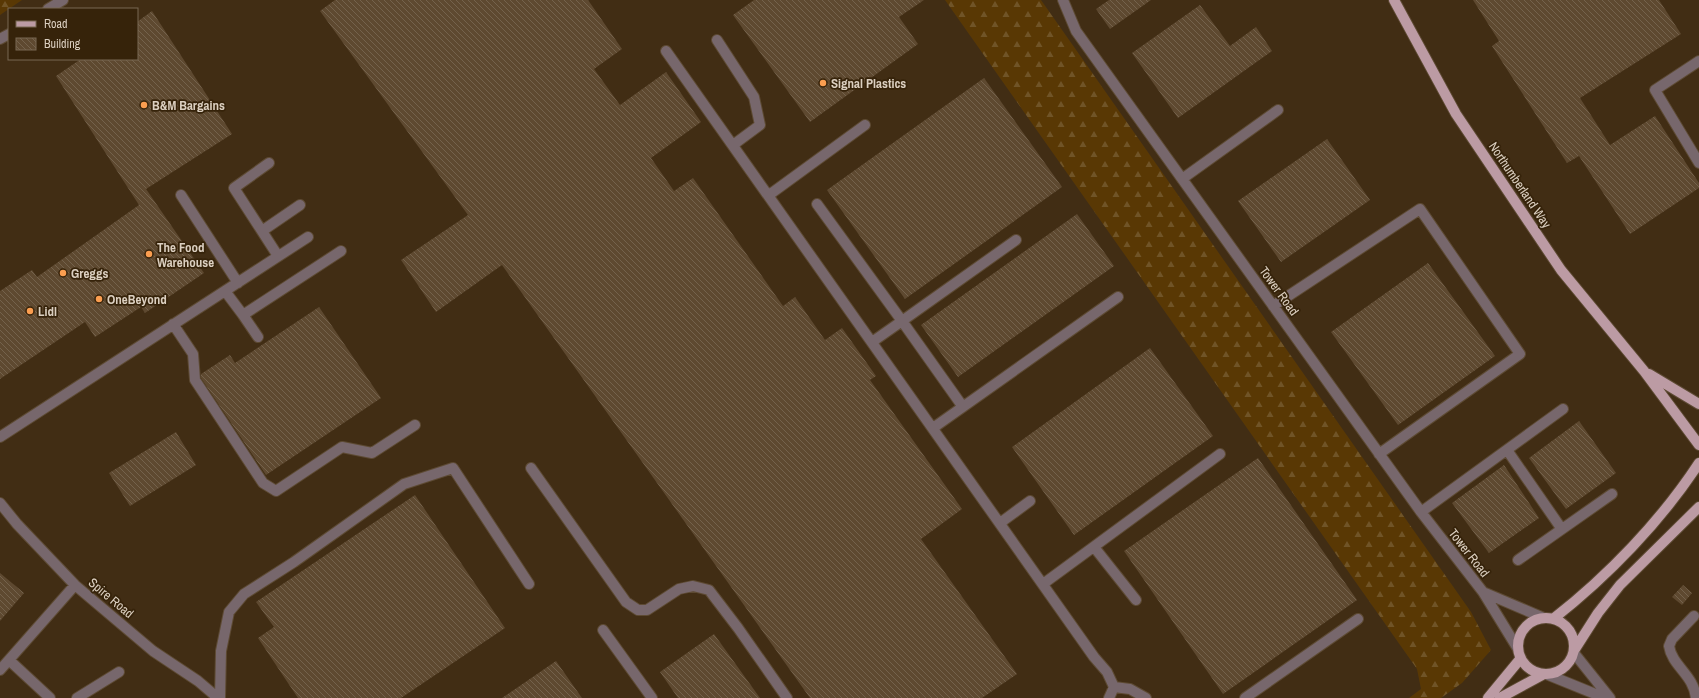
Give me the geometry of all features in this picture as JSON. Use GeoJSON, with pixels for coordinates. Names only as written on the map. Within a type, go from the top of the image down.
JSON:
{"type":"FeatureCollection","features":[{"type":"Feature","properties":{"kind":"main road","name":"Northumberland Way"},"geometry":{"type":"LineString","coordinates":[[1394,0],[1456,114],[1561,270],[1644,371],[1699,445]]}},
{"type":"Feature","properties":{"kind":"main road","name":"Northumberland Way"},"geometry":{"type":"LineString","coordinates":[[1644,371],[1699,404]]}},
{"type":"Feature","properties":{"kind":"main road"},"geometry":{"type":"LineString","coordinates":[[1548,619],[1591,587],[1656,521],[1679,492],[1699,463]]}},
{"type":"Feature","properties":{"kind":"main road"},"geometry":{"type":"LineString","coordinates":[[1574,651],[1572,633],[1567,627],[1548,619],[1535,620],[1528,625],[1522,632],[1519,640],[1519,654],[1526,666],[1533,672],[1544,674],[1559,672],[1566,667],[1598,612],[1620,585],[1699,507]]}},
{"type":"Feature","properties":{"kind":"main road"},"geometry":{"type":"LineString","coordinates":[[1488,698],[1519,654]]}},
{"type":"Feature","properties":{"kind":"main road"},"geometry":{"type":"LineString","coordinates":[[1500,698],[1544,674]]}},
{"type":"Feature","properties":{"kind":"street"},"geometry":{"type":"LineString","coordinates":[[50,8],[62,0]]}},
{"type":"Feature","properties":{"kind":"street","name":"Tower Road"},"geometry":{"type":"LineString","coordinates":[[1063,0],[1076,31],[1421,512],[1483,592],[1519,654]]}},
{"type":"Feature","properties":{"kind":"street"},"geometry":{"type":"LineString","coordinates":[[717,40],[754,97],[760,125],[733,145]]}},
{"type":"Feature","properties":{"kind":"street"},"geometry":{"type":"LineString","coordinates":[[666,51],[1094,657],[1107,672],[1114,687]]}},
{"type":"Feature","properties":{"kind":"street"},"geometry":{"type":"LineString","coordinates":[[1699,61],[1654,90],[1699,163]]}},
{"type":"Feature","properties":{"kind":"street"},"geometry":{"type":"LineString","coordinates":[[1182,179],[1278,110]]}},
{"type":"Feature","properties":{"kind":"street"},"geometry":{"type":"LineString","coordinates":[[769,196],[865,125]]}},
{"type":"Feature","properties":{"kind":"street"},"geometry":{"type":"LineString","coordinates":[[269,163],[234,188],[278,256]]}},
{"type":"Feature","properties":{"kind":"street"},"geometry":{"type":"LineString","coordinates":[[181,195],[238,283]]}},
{"type":"Feature","properties":{"kind":"street"},"geometry":{"type":"LineString","coordinates":[[817,204],[962,407]]}},
{"type":"Feature","properties":{"kind":"street"},"geometry":{"type":"LineString","coordinates":[[262,231],[300,205]]}},
{"type":"Feature","properties":{"kind":"street"},"geometry":{"type":"LineString","coordinates":[[1273,306],[1420,209],[1520,354],[1379,454]]}},
{"type":"Feature","properties":{"kind":"street"},"geometry":{"type":"LineString","coordinates":[[0,437],[308,237]]}},
{"type":"Feature","properties":{"kind":"street"},"geometry":{"type":"LineString","coordinates":[[872,342],[1016,240]]}},
{"type":"Feature","properties":{"kind":"street"},"geometry":{"type":"LineString","coordinates":[[243,315],[341,251]]}},
{"type":"Feature","properties":{"kind":"street"},"geometry":{"type":"LineString","coordinates":[[225,291],[258,337]]}},
{"type":"Feature","properties":{"kind":"street"},"geometry":{"type":"LineString","coordinates":[[933,428],[1118,297]]}},
{"type":"Feature","properties":{"kind":"street"},"geometry":{"type":"LineString","coordinates":[[173,324],[193,354],[195,380],[263,483],[276,490],[342,446],[372,453],[416,425]]}},
{"type":"Feature","properties":{"kind":"street"},"geometry":{"type":"LineString","coordinates":[[1421,512],[1563,409]]}},
{"type":"Feature","properties":{"kind":"street"},"geometry":{"type":"LineString","coordinates":[[1507,450],[1561,528]]}},
{"type":"Feature","properties":{"kind":"street"},"geometry":{"type":"LineString","coordinates":[[1043,584],[1220,454]]}},
{"type":"Feature","properties":{"kind":"street"},"geometry":{"type":"LineString","coordinates":[[219,698],[221,651],[229,612],[244,594],[294,562],[404,484],[453,468],[529,584]]}},
{"type":"Feature","properties":{"kind":"street"},"geometry":{"type":"LineString","coordinates":[[531,468],[626,602],[638,610],[647,610],[679,588],[693,586],[709,590],[738,628],[787,698]]}},
{"type":"Feature","properties":{"kind":"street"},"geometry":{"type":"LineString","coordinates":[[1518,560],[1561,528],[1612,494]]}},
{"type":"Feature","properties":{"kind":"street"},"geometry":{"type":"LineString","coordinates":[[1000,523],[1030,501]]}},
{"type":"Feature","properties":{"kind":"street","name":"Spire Road"},"geometry":{"type":"LineString","coordinates":[[0,503],[17,524],[75,585],[154,651],[198,681],[219,698]]}},
{"type":"Feature","properties":{"kind":"street"},"geometry":{"type":"LineString","coordinates":[[1094,547],[1136,600]]}},
{"type":"Feature","properties":{"kind":"street"},"geometry":{"type":"LineString","coordinates":[[0,670],[75,585]]}},
{"type":"Feature","properties":{"kind":"street","name":"Tower Road"},"geometry":{"type":"LineString","coordinates":[[1483,592],[1548,619]]}},
{"type":"Feature","properties":{"kind":"street"},"geometry":{"type":"LineString","coordinates":[[1694,616],[1672,639],[1669,646],[1673,658],[1684,671],[1695,689],[1696,698]]}},
{"type":"Feature","properties":{"kind":"street"},"geometry":{"type":"LineString","coordinates":[[1245,698],[1358,619]]}},
{"type":"Feature","properties":{"kind":"street"},"geometry":{"type":"LineString","coordinates":[[603,630],[652,698]]}},
{"type":"Feature","properties":{"kind":"street"},"geometry":{"type":"LineString","coordinates":[[1574,651],[1610,698]]}},
{"type":"Feature","properties":{"kind":"street"},"geometry":{"type":"LineString","coordinates":[[9,660],[50,698]]}},
{"type":"Feature","properties":{"kind":"street"},"geometry":{"type":"LineString","coordinates":[[77,698],[119,672]]}},
{"type":"Feature","properties":{"kind":"street"},"geometry":{"type":"LineString","coordinates":[[1544,674],[1605,698]]}},
{"type":"Feature","properties":{"kind":"street"},"geometry":{"type":"LineString","coordinates":[[1108,698],[1114,687]]}},
{"type":"Feature","properties":{"kind":"street"},"geometry":{"type":"LineString","coordinates":[[1114,687],[1130,689],[1146,698]]}},
{"type":"Feature","properties":{"kind":"green space"},"geometry":{"type":"Polygon","coordinates":[[[0,0],[22,0],[8,8],[0,15],[0,0]]]}},
{"type":"Feature","properties":{"kind":"green space"},"geometry":{"type":"Polygon","coordinates":[[[945,0],[1041,0],[1471,612],[1491,650],[1462,683],[1441,698],[1409,698],[1421,689],[1417,669],[945,0]]]}},
{"type":"Feature","properties":{"kind":"building"},"geometry":{"type":"Polygon","coordinates":[[[335,0],[588,0],[622,49],[594,69],[620,105],[666,72],[701,122],[651,158],[674,191],[693,178],[783,306],[795,297],[825,340],[842,328],[876,376],[870,380],[962,509],[921,539],[1017,674],[982,698],[810,698],[502,265],[436,312],[401,260],[468,215],[320,11],[335,0]]]}},
{"type":"Feature","properties":{"kind":"building","name":"Signal Plastics"},"geometry":{"type":"Polygon","coordinates":[[[754,0],[924,0],[899,17],[918,44],[810,122],[733,15],[754,0]]]}},
{"type":"Feature","properties":{"kind":"building"},"geometry":{"type":"Polygon","coordinates":[[[1109,0],[1151,0],[1110,29],[1096,9],[1109,0]]]}},
{"type":"Feature","properties":{"kind":"building"},"geometry":{"type":"Polygon","coordinates":[[[1473,0],[1659,0],[1681,34],[1580,98],[1610,145],[1655,116],[1699,183],[1699,188],[1630,234],[1579,156],[1567,163],[1492,46],[1499,41],[1473,0]]]}},
{"type":"Feature","properties":{"kind":"building"},"geometry":{"type":"Polygon","coordinates":[[[1200,5],[1230,46],[1256,27],[1272,51],[1178,118],[1132,53],[1200,5]]]}},
{"type":"Feature","properties":{"kind":"building"},"geometry":{"type":"Polygon","coordinates":[[[152,11],[232,134],[146,189],[204,273],[145,313],[141,307],[95,337],[85,322],[0,379],[0,291],[32,270],[37,277],[139,205],[56,76],[80,60],[138,60],[138,21],[152,11]]]}},
{"type":"Feature","properties":{"kind":"building"},"geometry":{"type":"Polygon","coordinates":[[[984,78],[1062,187],[905,299],[827,190],[984,78]]]}},
{"type":"Feature","properties":{"kind":"building"},"geometry":{"type":"Polygon","coordinates":[[[1327,139],[1370,200],[1281,262],[1238,201],[1327,139]]]}},
{"type":"Feature","properties":{"kind":"building"},"geometry":{"type":"Polygon","coordinates":[[[1077,214],[1114,266],[958,377],[921,325],[1077,214]]]}},
{"type":"Feature","properties":{"kind":"building"},"geometry":{"type":"Polygon","coordinates":[[[1428,263],[1495,356],[1398,425],[1331,332],[1428,263]]]}},
{"type":"Feature","properties":{"kind":"building"},"geometry":{"type":"Polygon","coordinates":[[[319,307],[381,398],[266,475],[201,378],[201,374],[230,355],[235,363],[319,307]]]}},
{"type":"Feature","properties":{"kind":"building"},"geometry":{"type":"Polygon","coordinates":[[[1150,348],[1213,436],[1074,535],[1012,447],[1150,348]]]}},
{"type":"Feature","properties":{"kind":"building"},"geometry":{"type":"Polygon","coordinates":[[[1579,421],[1616,473],[1566,509],[1529,458],[1579,421]]]}},
{"type":"Feature","properties":{"kind":"building"},"geometry":{"type":"Polygon","coordinates":[[[176,432],[196,465],[130,506],[109,473],[176,432]]]}},
{"type":"Feature","properties":{"kind":"building"},"geometry":{"type":"Polygon","coordinates":[[[1258,458],[1357,600],[1223,694],[1124,551],[1258,458]]]}},
{"type":"Feature","properties":{"kind":"building"},"geometry":{"type":"Polygon","coordinates":[[[1504,465],[1539,518],[1489,553],[1452,503],[1504,465]]]}},
{"type":"Feature","properties":{"kind":"building"},"geometry":{"type":"Polygon","coordinates":[[[415,495],[505,628],[401,698],[298,698],[258,638],[274,627],[256,602],[415,495]]]}},
{"type":"Feature","properties":{"kind":"building"},"geometry":{"type":"Polygon","coordinates":[[[0,573],[24,593],[0,621],[0,573]]]}},
{"type":"Feature","properties":{"kind":"building"},"geometry":{"type":"Polygon","coordinates":[[[1683,585],[1692,593],[1682,605],[1672,597],[1683,585]]]}},
{"type":"Feature","properties":{"kind":"building"},"geometry":{"type":"Polygon","coordinates":[[[714,634],[760,698],[678,698],[660,672],[714,634]]]}},
{"type":"Feature","properties":{"kind":"building"},"geometry":{"type":"Polygon","coordinates":[[[556,661],[582,698],[502,698],[556,661]]]}},
{"type":"Feature","properties":{"kind":"place","name":"Signal Plastics"},"geometry":{"type":"Point","coordinates":[823,83]}},
{"type":"Feature","properties":{"kind":"place","name":"B&M Bargains"},"geometry":{"type":"Point","coordinates":[144,105]}},
{"type":"Feature","properties":{"kind":"place","name":"The Food Warehouse"},"geometry":{"type":"Point","coordinates":[149,254]}},
{"type":"Feature","properties":{"kind":"place","name":"Greggs"},"geometry":{"type":"Point","coordinates":[63,273]}},
{"type":"Feature","properties":{"kind":"place","name":"OneBeyond"},"geometry":{"type":"Point","coordinates":[99,299]}},
{"type":"Feature","properties":{"kind":"place","name":"Lidl"},"geometry":{"type":"Point","coordinates":[30,311]}}]}
